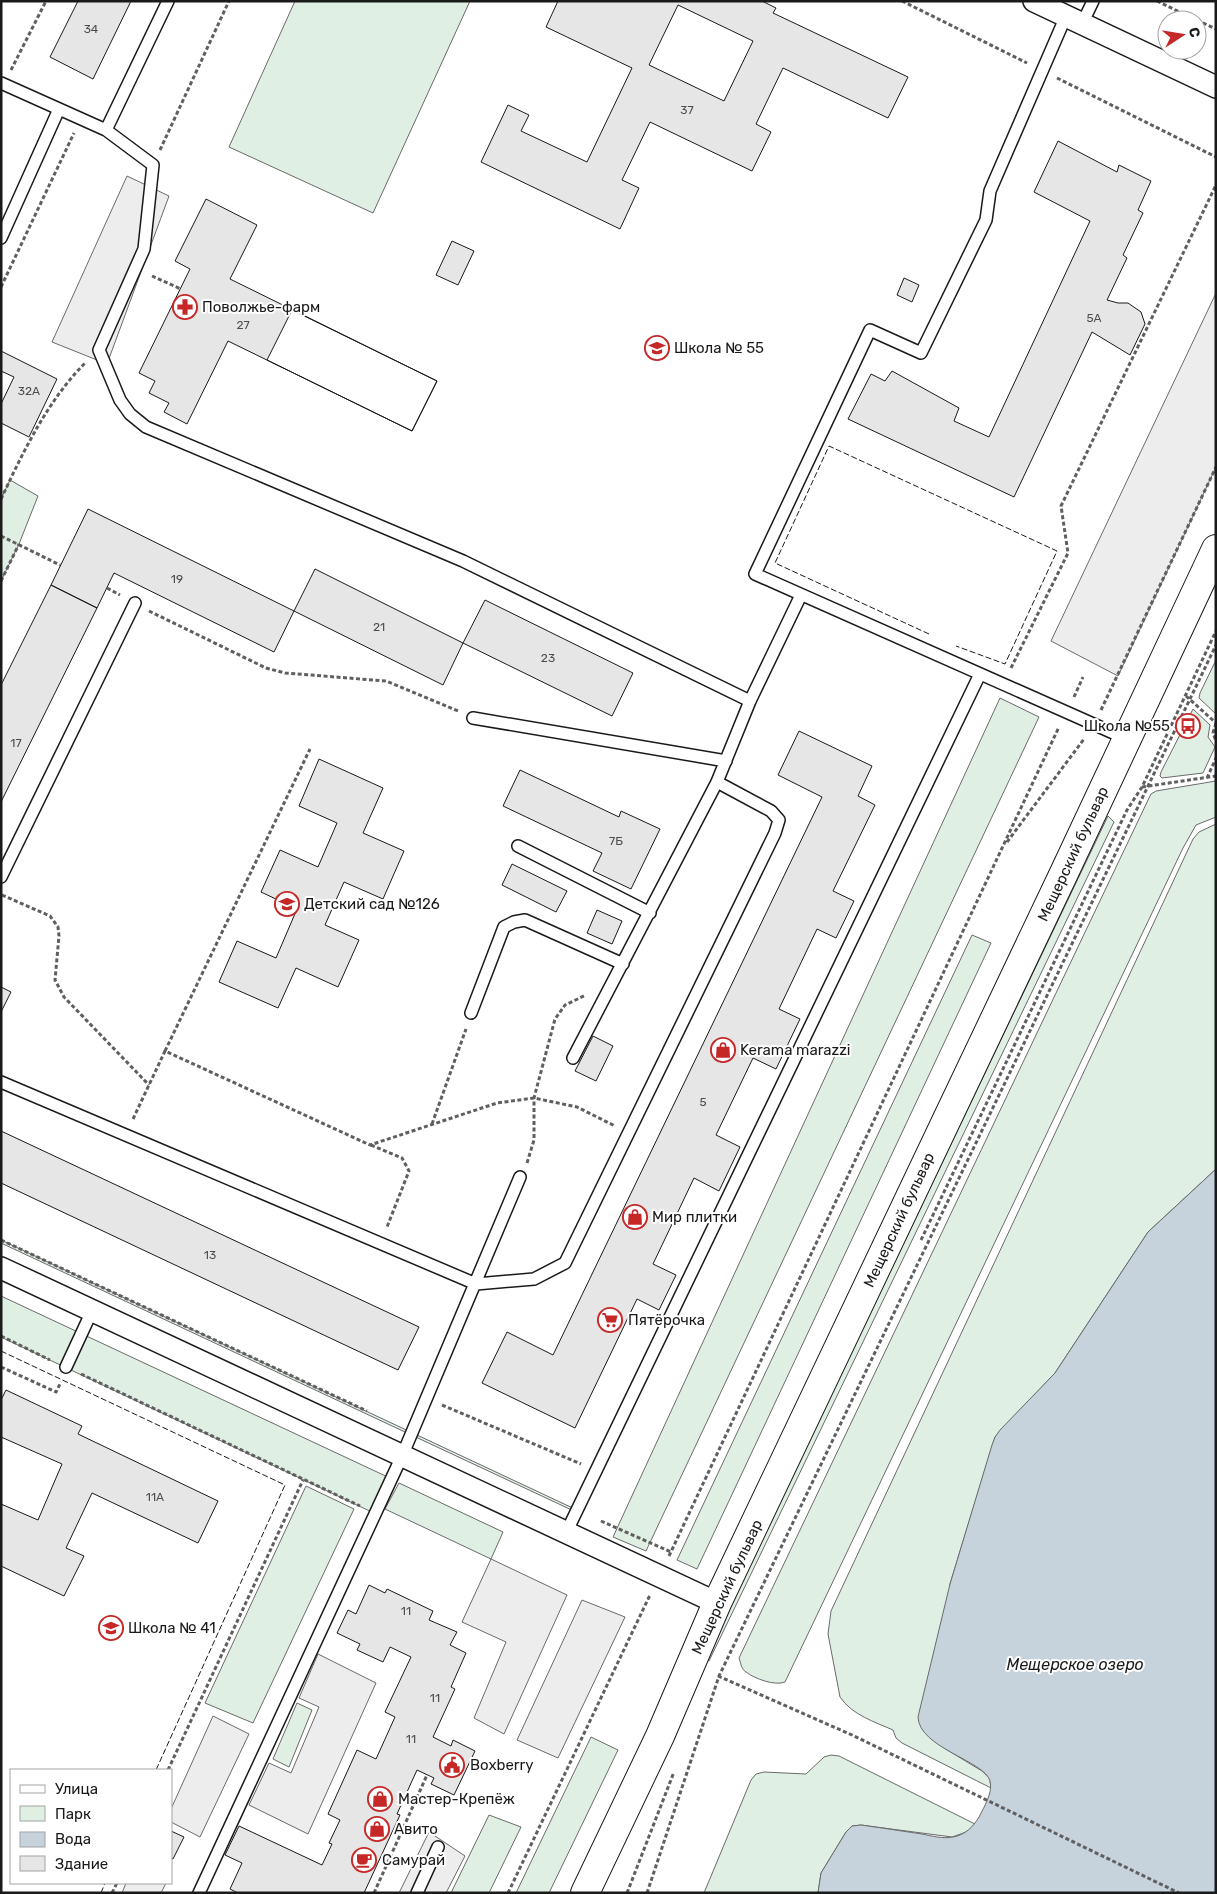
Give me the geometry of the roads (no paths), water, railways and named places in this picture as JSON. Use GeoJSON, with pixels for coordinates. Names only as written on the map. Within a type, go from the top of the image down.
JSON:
{"type":"FeatureCollection","features":[{"type":"Feature","properties":{"kind":"main road","name":"Мещерский бульвар"},"geometry":{"type":"LineString","coordinates":[[585,1893],[660,1736],[718,1603],[1216,549]]}},
{"type":"Feature","properties":{"kind":"street"},"geometry":{"type":"LineString","coordinates":[[1034,1],[1216,87]]}},
{"type":"Feature","properties":{"kind":"street"},"geometry":{"type":"LineString","coordinates":[[1,1268],[718,1603]]}},
{"type":"Feature","properties":{"kind":"lane"},"geometry":{"type":"LineString","coordinates":[[106,130],[168,1]]}},
{"type":"Feature","properties":{"kind":"lane"},"geometry":{"type":"LineString","coordinates":[[1093,1],[1074,20],[990,191],[986,220],[921,353],[870,330],[755,574],[1127,739]]}},
{"type":"Feature","properties":{"kind":"lane"},"geometry":{"type":"LineString","coordinates":[[2,84],[106,130],[153,165],[144,249],[99,350],[120,400],[130,414],[146,427],[463,561],[750,701]]}},
{"type":"Feature","properties":{"kind":"lane"},"geometry":{"type":"LineString","coordinates":[[1,238],[59,109]]}},
{"type":"Feature","properties":{"kind":"lane"},"geometry":{"type":"LineString","coordinates":[[573,1058],[717,782],[750,701],[801,595]]}},
{"type":"Feature","properties":{"kind":"lane"},"geometry":{"type":"LineString","coordinates":[[1,877],[135,603]]}},
{"type":"Feature","properties":{"kind":"lane"},"geometry":{"type":"LineString","coordinates":[[566,1533],[980,674]]}},
{"type":"Feature","properties":{"kind":"lane"},"geometry":{"type":"LineString","coordinates":[[473,718],[726,761]]}},
{"type":"Feature","properties":{"kind":"lane"},"geometry":{"type":"LineString","coordinates":[[1,1082],[476,1284],[534,1279],[565,1263],[775,833],[779,820],[771,811],[717,782]]}},
{"type":"Feature","properties":{"kind":"lane"},"geometry":{"type":"LineString","coordinates":[[518,846],[650,913]]}},
{"type":"Feature","properties":{"kind":"lane"},"geometry":{"type":"LineString","coordinates":[[471,1013],[504,927],[514,922],[525,920],[623,964]]}},
{"type":"Feature","properties":{"kind":"lane"},"geometry":{"type":"LineString","coordinates":[[199,1893],[376,1514],[476,1284],[520,1177]]}},
{"type":"Feature","properties":{"kind":"lane"},"geometry":{"type":"LineString","coordinates":[[66,1367],[92,1311]]}},
{"type":"Feature","properties":{"kind":"lane"},"geometry":{"type":"LineString","coordinates":[[417,1893],[438,1847]]}},
{"type":"Feature","properties":{"kind":"water","name":"Мещерское озеро"},"geometry":{"type":"Polygon","coordinates":[[[1216,1169],[1216,1893],[818,1893],[821,1873],[846,1832],[852,1826],[861,1825],[949,1838],[965,1832],[979,1817],[991,1786],[986,1774],[940,1746],[929,1737],[921,1728],[918,1717],[950,1584],[992,1445],[1000,1430],[1055,1373],[1148,1232],[1216,1169]]]}},
{"type":"Feature","properties":{"kind":"place","name":"Поволжье-фарм"},"geometry":{"type":"Point","coordinates":[185,307]}},
{"type":"Feature","properties":{"kind":"place","name":"Школа № 55"},"geometry":{"type":"Point","coordinates":[657,348]}},
{"type":"Feature","properties":{"kind":"place","name":"Школа №55"},"geometry":{"type":"Point","coordinates":[1188,726]}},
{"type":"Feature","properties":{"kind":"place","name":"Детский сад №126"},"geometry":{"type":"Point","coordinates":[287,904]}},
{"type":"Feature","properties":{"kind":"place","name":"Kerama marazzi"},"geometry":{"type":"Point","coordinates":[723,1050]}},
{"type":"Feature","properties":{"kind":"place","name":"Мир плитки"},"geometry":{"type":"Point","coordinates":[635,1217]}},
{"type":"Feature","properties":{"kind":"place","name":"Пятёрочка"},"geometry":{"type":"Point","coordinates":[610,1320]}},
{"type":"Feature","properties":{"kind":"place","name":"Школа № 41"},"geometry":{"type":"Point","coordinates":[111,1628]}},
{"type":"Feature","properties":{"kind":"place","name":"Boxberry"},"geometry":{"type":"Point","coordinates":[452,1765]}},
{"type":"Feature","properties":{"kind":"place","name":"Мастер-Крепёж"},"geometry":{"type":"Point","coordinates":[380,1799]}},
{"type":"Feature","properties":{"kind":"place","name":"Авито"},"geometry":{"type":"Point","coordinates":[377,1829]}},
{"type":"Feature","properties":{"kind":"place","name":"Самурай"},"geometry":{"type":"Point","coordinates":[364,1860]}}]}
